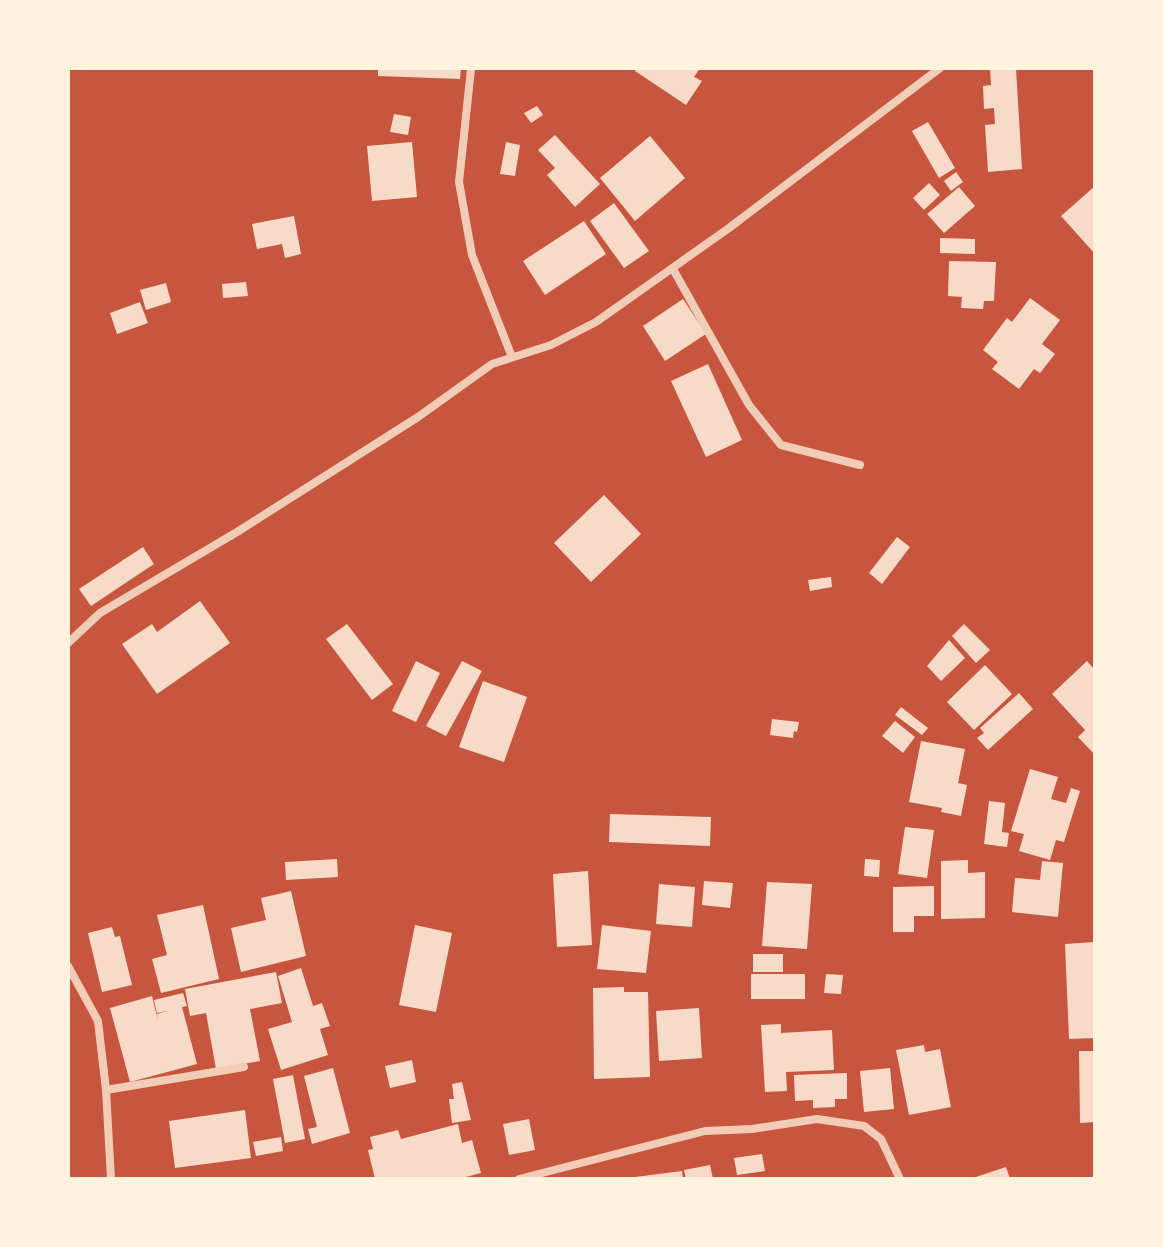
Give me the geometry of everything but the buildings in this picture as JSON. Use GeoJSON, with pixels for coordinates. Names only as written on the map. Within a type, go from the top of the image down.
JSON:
{"type":"FeatureCollection","features":[{"type":"Feature","properties":{"kind":"street"},"geometry":{"type":"LineString","coordinates":[[68,643],[100,613],[237,532],[418,417],[492,364],[551,345],[596,322],[673,269],[940,68]]}},
{"type":"Feature","properties":{"kind":"street"},"geometry":{"type":"LineString","coordinates":[[471,69],[459,182],[472,255],[512,357]]}},
{"type":"Feature","properties":{"kind":"street"},"geometry":{"type":"LineString","coordinates":[[673,269],[749,405],[781,445],[860,465]]}},
{"type":"Feature","properties":{"kind":"street"},"geometry":{"type":"LineString","coordinates":[[68,966],[98,1021],[111,1179]]}},
{"type":"Feature","properties":{"kind":"street"},"geometry":{"type":"LineString","coordinates":[[106,1090],[244,1067]]}},
{"type":"Feature","properties":{"kind":"street"},"geometry":{"type":"LineString","coordinates":[[523,1178],[705,1131],[752,1129],[817,1119],[864,1126],[881,1139],[900,1179]]}}]}
